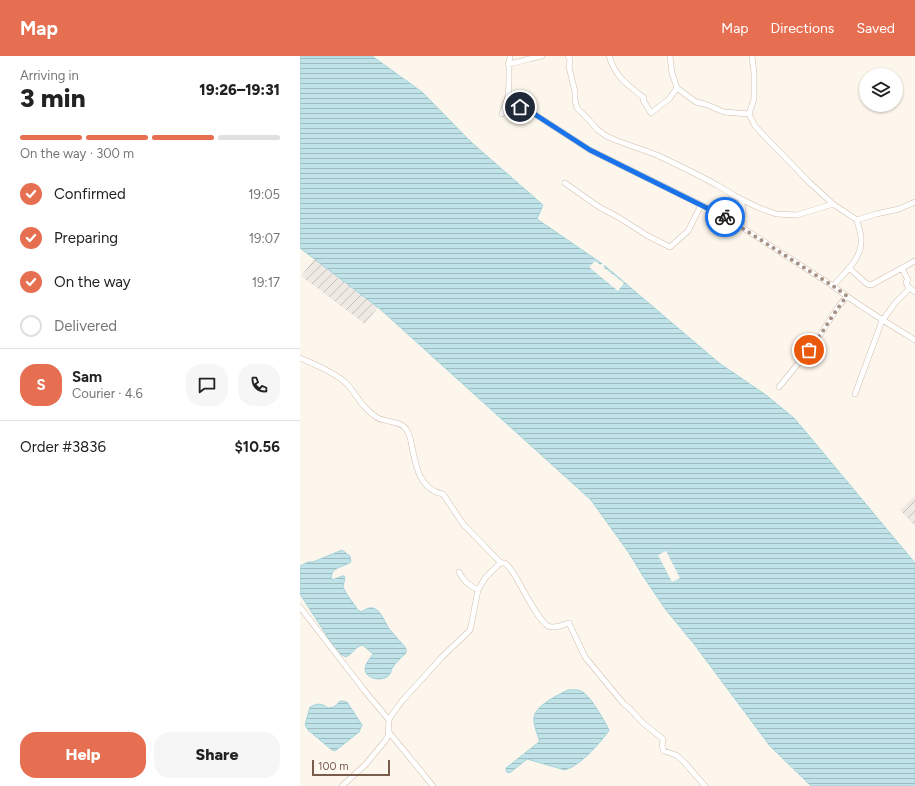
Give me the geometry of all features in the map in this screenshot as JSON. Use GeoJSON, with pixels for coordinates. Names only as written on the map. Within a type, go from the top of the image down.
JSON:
{"type":"FeatureCollection","features":[{"type":"Feature","properties":{"kind":"street"},"geometry":{"type":"LineString","coordinates":[[502,114],[508,97],[508,64],[510,56]]}},
{"type":"Feature","properties":{"kind":"street"},"geometry":{"type":"LineString","coordinates":[[508,64],[542,56]]}},
{"type":"Feature","properties":{"kind":"street"},"geometry":{"type":"LineString","coordinates":[[568,56],[570,59],[569,67],[577,108],[598,130],[615,140],[657,155],[757,207],[776,214],[798,215],[833,204]]}},
{"type":"Feature","properties":{"kind":"street"},"geometry":{"type":"LineString","coordinates":[[609,56],[619,76],[627,85],[644,98],[643,100],[651,113],[669,98],[677,88]]}},
{"type":"Feature","properties":{"kind":"street"},"geometry":{"type":"LineString","coordinates":[[670,56],[672,73],[677,88],[696,102],[724,112],[749,114]]}},
{"type":"Feature","properties":{"kind":"street"},"geometry":{"type":"LineString","coordinates":[[752,56],[754,73],[754,99],[749,114],[755,126],[810,183],[833,204],[857,220],[861,239],[859,255],[833,286]]}},
{"type":"Feature","properties":{"kind":"street"},"geometry":{"type":"LineString","coordinates":[[508,97],[520,107],[525,108],[590,150],[726,217],[833,286],[882,321],[915,340]]}},
{"type":"Feature","properties":{"kind":"street"},"geometry":{"type":"LineString","coordinates":[[565,183],[599,207],[648,236],[670,247],[688,231],[701,205]]}},
{"type":"Feature","properties":{"kind":"street"},"geometry":{"type":"LineString","coordinates":[[740,227],[743,209],[741,199]]}},
{"type":"Feature","properties":{"kind":"street"},"geometry":{"type":"LineString","coordinates":[[857,220],[899,209],[915,202]]}},
{"type":"Feature","properties":{"kind":"street"},"geometry":{"type":"LineString","coordinates":[[849,268],[867,284],[871,285],[915,261]]}},
{"type":"Feature","properties":{"kind":"street"},"geometry":{"type":"LineString","coordinates":[[902,268],[908,280],[906,282],[909,289],[910,288],[915,292]]}},
{"type":"Feature","properties":{"kind":"street"},"geometry":{"type":"LineString","coordinates":[[854,394],[882,321],[896,302],[910,288]]}},
{"type":"Feature","properties":{"kind":"street"},"geometry":{"type":"LineString","coordinates":[[779,387],[815,343],[838,307],[847,296]]}},
{"type":"Feature","properties":{"kind":"street"},"geometry":{"type":"LineString","coordinates":[[300,358],[344,381],[364,407],[377,417],[385,421],[404,426],[409,433],[414,458],[423,482],[427,487],[443,494],[463,524],[501,563],[504,563],[512,570],[525,594],[544,622],[553,627],[562,626],[569,623],[585,657],[623,703],[643,723],[663,739],[662,746],[664,751],[676,756],[684,762],[705,786]]}},
{"type":"Feature","properties":{"kind":"street"},"geometry":{"type":"LineString","coordinates":[[342,786],[365,766],[385,741],[388,736],[389,720],[398,706],[442,657],[470,630],[478,590],[485,578],[501,563]]}},
{"type":"Feature","properties":{"kind":"street"},"geometry":{"type":"LineString","coordinates":[[459,572],[465,582],[478,590]]}},
{"type":"Feature","properties":{"kind":"street"},"geometry":{"type":"LineString","coordinates":[[300,607],[389,720]]}},
{"type":"Feature","properties":{"kind":"street"},"geometry":{"type":"LineString","coordinates":[[388,731],[433,786]]}},
{"type":"Feature","properties":{"kind":"shaded area"},"geometry":{"type":"Polygon","coordinates":[[[321,250],[385,298],[365,324],[301,276],[321,250]]]}},
{"type":"Feature","properties":{"kind":"shaded area"},"geometry":{"type":"Polygon","coordinates":[[[915,496],[915,526],[900,510],[915,496]]]}},
{"type":"Feature","properties":{"kind":"water"},"geometry":{"type":"Polygon","coordinates":[[[300,56],[372,56],[422,92],[471,142],[543,205],[537,219],[604,265],[719,363],[766,395],[795,419],[915,563],[915,786],[811,786],[770,746],[694,644],[666,610],[629,553],[591,500],[380,309],[300,248],[300,56]]]}},
{"type":"Feature","properties":{"kind":"water"},"geometry":{"type":"Polygon","coordinates":[[[342,550],[350,556],[351,562],[334,571],[332,573],[332,580],[344,576],[343,587],[358,610],[361,612],[370,608],[376,609],[381,614],[390,630],[406,649],[406,653],[397,661],[387,677],[375,679],[366,673],[365,669],[373,654],[364,646],[359,646],[346,657],[338,653],[300,594],[300,566],[342,550]]]}},
{"type":"Feature","properties":{"kind":"water"},"geometry":{"type":"Polygon","coordinates":[[[568,690],[579,690],[588,697],[605,722],[609,730],[608,732],[583,759],[565,770],[527,759],[508,773],[506,768],[539,742],[534,717],[539,708],[548,701],[568,690]]]}},
{"type":"Feature","properties":{"kind":"water"},"geometry":{"type":"Polygon","coordinates":[[[340,701],[347,702],[362,725],[359,732],[335,751],[308,730],[305,725],[310,707],[319,704],[328,708],[334,707],[340,701]]]}},
{"type":"Feature","properties":{"kind":"pier"},"geometry":{"type":"Polygon","coordinates":[[[595,261],[601,265],[603,262],[605,264],[603,267],[624,283],[618,291],[589,267],[595,261]]]}},
{"type":"Feature","properties":{"kind":"pier"},"geometry":{"type":"Polygon","coordinates":[[[666,551],[680,578],[672,582],[658,555],[666,551]]]}},
{"type":"Feature","properties":{"kind":"way so far"},"geometry":{"type":"LineString","coordinates":[[725,217],[847,296],[809,350]]}},
{"type":"Feature","properties":{"kind":"route"},"geometry":{"type":"LineString","coordinates":[[520,107],[525,108],[590,150],[725,217]]}}]}
